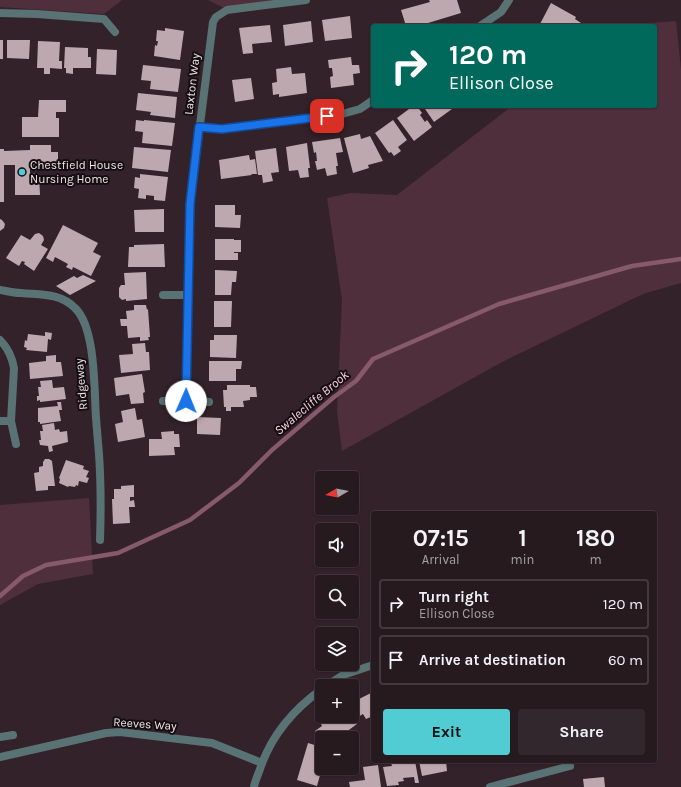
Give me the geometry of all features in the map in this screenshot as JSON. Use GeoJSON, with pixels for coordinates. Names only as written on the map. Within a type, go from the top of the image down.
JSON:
{"type":"FeatureCollection","features":[{"type":"Feature","properties":{"kind":"street","name":"Laxton Way"},"geometry":{"type":"LineString","coordinates":[[186,401],[190,204],[213,22],[216,17],[227,10],[306,0]]}},
{"type":"Feature","properties":{"kind":"street"},"geometry":{"type":"LineString","coordinates":[[483,24],[501,12],[509,0]]}},
{"type":"Feature","properties":{"kind":"street"},"geometry":{"type":"LineString","coordinates":[[0,13],[104,19],[115,32]]}},
{"type":"Feature","properties":{"kind":"street"},"geometry":{"type":"LineString","coordinates":[[199,127],[222,129],[342,114],[356,110],[371,101]]}},
{"type":"Feature","properties":{"kind":"street","name":"Ridgeway"},"geometry":{"type":"LineString","coordinates":[[0,290],[55,296],[63,299],[76,309],[88,333],[93,365],[99,453],[101,494],[100,540]]}},
{"type":"Feature","properties":{"kind":"street"},"geometry":{"type":"LineString","coordinates":[[163,295],[188,295]]}},
{"type":"Feature","properties":{"kind":"street"},"geometry":{"type":"LineString","coordinates":[[0,340],[10,352],[13,360],[14,368],[11,421],[16,444]]}},
{"type":"Feature","properties":{"kind":"street"},"geometry":{"type":"LineString","coordinates":[[163,401],[209,402]]}},
{"type":"Feature","properties":{"kind":"street"},"geometry":{"type":"LineString","coordinates":[[0,421],[11,421]]}},
{"type":"Feature","properties":{"kind":"street"},"geometry":{"type":"LineString","coordinates":[[337,679],[343,675],[371,666]]}},
{"type":"Feature","properties":{"kind":"street"},"geometry":{"type":"LineString","coordinates":[[254,787],[271,742],[284,725],[310,697],[315,694]]}},
{"type":"Feature","properties":{"kind":"street","name":"Reeves Way"},"geometry":{"type":"LineString","coordinates":[[0,757],[106,733],[120,732],[212,743],[262,763]]}},
{"type":"Feature","properties":{"kind":"street"},"geometry":{"type":"LineString","coordinates":[[0,737],[13,735]]}},
{"type":"Feature","properties":{"kind":"street"},"geometry":{"type":"LineString","coordinates":[[490,787],[570,766]]}},
{"type":"Feature","properties":{"kind":"shaded area"},"geometry":{"type":"Polygon","coordinates":[[[0,0],[122,0],[104,14],[0,7],[0,0]]]}},
{"type":"Feature","properties":{"kind":"shaded area"},"geometry":{"type":"Polygon","coordinates":[[[208,0],[283,0],[224,8],[208,0]]]}},
{"type":"Feature","properties":{"kind":"shaded area"},"geometry":{"type":"Polygon","coordinates":[[[676,21],[681,69],[681,283],[643,294],[502,362],[342,451],[337,411],[342,300],[327,198],[350,193],[397,195],[509,108],[657,108],[657,24],[639,24],[676,21]]]}},
{"type":"Feature","properties":{"kind":"shaded area"},"geometry":{"type":"Polygon","coordinates":[[[89,498],[93,574],[38,584],[0,605],[0,505],[89,498]]]}},
{"type":"Feature","properties":{"kind":"building"},"geometry":{"type":"Polygon","coordinates":[[[429,0],[457,0],[461,13],[425,24],[405,24],[401,10],[430,2],[429,0]]]}},
{"type":"Feature","properties":{"kind":"building"},"geometry":{"type":"Polygon","coordinates":[[[551,3],[576,17],[575,19],[581,23],[581,24],[540,24],[551,3]]]}},
{"type":"Feature","properties":{"kind":"building"},"geometry":{"type":"Polygon","coordinates":[[[350,16],[352,38],[325,41],[322,20],[350,16]]]}},
{"type":"Feature","properties":{"kind":"building"},"geometry":{"type":"Polygon","coordinates":[[[311,21],[313,42],[285,46],[283,25],[311,21]]]}},
{"type":"Feature","properties":{"kind":"building"},"geometry":{"type":"Polygon","coordinates":[[[270,25],[272,42],[252,44],[253,53],[243,54],[239,28],[270,25]]]}},
{"type":"Feature","properties":{"kind":"building"},"geometry":{"type":"Polygon","coordinates":[[[165,28],[184,31],[180,60],[154,56],[155,45],[157,46],[158,41],[156,41],[157,30],[165,31],[165,28]]]}},
{"type":"Feature","properties":{"kind":"building"},"geometry":{"type":"Polygon","coordinates":[[[0,40],[3,40],[3,59],[0,59],[0,40]]]}},
{"type":"Feature","properties":{"kind":"building"},"geometry":{"type":"Polygon","coordinates":[[[7,40],[30,40],[29,59],[7,58],[7,40]]]}},
{"type":"Feature","properties":{"kind":"building"},"geometry":{"type":"Polygon","coordinates":[[[38,41],[60,42],[59,61],[62,61],[62,69],[50,68],[50,74],[44,74],[44,68],[37,68],[38,41]]]}},
{"type":"Feature","properties":{"kind":"building"},"geometry":{"type":"Polygon","coordinates":[[[65,47],[88,48],[88,57],[91,57],[91,68],[73,68],[73,74],[66,73],[66,68],[64,68],[65,47]]]}},
{"type":"Feature","properties":{"kind":"building"},"geometry":{"type":"Polygon","coordinates":[[[97,49],[117,50],[116,75],[96,74],[97,49]]]}},
{"type":"Feature","properties":{"kind":"building"},"geometry":{"type":"Polygon","coordinates":[[[351,57],[352,65],[359,65],[360,73],[353,74],[354,85],[331,88],[330,77],[333,76],[332,68],[329,68],[328,60],[351,57]]]}},
{"type":"Feature","properties":{"kind":"building"},"geometry":{"type":"Polygon","coordinates":[[[143,65],[181,69],[178,92],[150,89],[151,81],[141,80],[143,65]]]}},
{"type":"Feature","properties":{"kind":"building"},"geometry":{"type":"Polygon","coordinates":[[[291,67],[292,74],[305,73],[307,93],[279,97],[279,94],[273,95],[272,83],[277,82],[276,69],[291,67]]]}},
{"type":"Feature","properties":{"kind":"building"},"geometry":{"type":"Polygon","coordinates":[[[251,78],[254,99],[235,102],[232,80],[251,78]]]}},
{"type":"Feature","properties":{"kind":"building"},"geometry":{"type":"Polygon","coordinates":[[[138,93],[177,97],[175,118],[150,115],[151,112],[136,110],[138,93]]]}},
{"type":"Feature","properties":{"kind":"building"},"geometry":{"type":"Polygon","coordinates":[[[39,100],[66,100],[66,112],[56,112],[56,118],[59,118],[59,137],[22,137],[22,117],[38,117],[39,100]]]}},
{"type":"Feature","properties":{"kind":"building"},"geometry":{"type":"Polygon","coordinates":[[[410,108],[418,108],[422,113],[420,115],[425,122],[427,120],[432,127],[414,141],[397,118],[410,108]]]}},
{"type":"Feature","properties":{"kind":"building"},"geometry":{"type":"Polygon","coordinates":[[[424,108],[451,108],[452,109],[434,122],[424,108]]]}},
{"type":"Feature","properties":{"kind":"building"},"geometry":{"type":"Polygon","coordinates":[[[136,120],[175,123],[172,146],[142,143],[143,132],[135,131],[136,120]]]}},
{"type":"Feature","properties":{"kind":"building"},"geometry":{"type":"Polygon","coordinates":[[[393,120],[407,140],[398,147],[401,151],[394,156],[391,152],[389,153],[375,133],[393,120]]]}},
{"type":"Feature","properties":{"kind":"building"},"geometry":{"type":"Polygon","coordinates":[[[360,134],[361,139],[370,136],[383,161],[368,165],[369,168],[353,173],[344,138],[360,134]]]}},
{"type":"Feature","properties":{"kind":"building"},"geometry":{"type":"Polygon","coordinates":[[[340,138],[343,152],[336,153],[338,166],[336,166],[337,174],[327,176],[325,168],[317,170],[315,161],[317,161],[316,152],[314,153],[312,142],[340,138]]]}},
{"type":"Feature","properties":{"kind":"building"},"geometry":{"type":"Polygon","coordinates":[[[307,143],[310,168],[308,168],[309,177],[300,178],[298,170],[289,171],[286,147],[307,143]]]}},
{"type":"Feature","properties":{"kind":"building","name":"Chestfield House Nursing Home"},"geometry":{"type":"Polygon","coordinates":[[[30,145],[51,145],[51,152],[58,152],[58,168],[36,168],[36,171],[32,171],[32,162],[30,162],[30,173],[39,174],[40,195],[15,195],[15,165],[4,165],[4,202],[0,202],[0,149],[4,149],[4,151],[30,150],[30,145]]]}},
{"type":"Feature","properties":{"kind":"building"},"geometry":{"type":"Polygon","coordinates":[[[134,147],[171,150],[168,172],[132,168],[134,147]]]}},
{"type":"Feature","properties":{"kind":"building"},"geometry":{"type":"Polygon","coordinates":[[[276,148],[279,172],[271,173],[273,181],[263,183],[262,175],[258,175],[255,151],[276,148]]]}},
{"type":"Feature","properties":{"kind":"building"},"geometry":{"type":"Polygon","coordinates":[[[249,155],[250,160],[255,159],[257,174],[221,179],[219,160],[249,155]]]}},
{"type":"Feature","properties":{"kind":"building"},"geometry":{"type":"Polygon","coordinates":[[[140,174],[168,177],[165,201],[154,200],[154,196],[146,195],[146,199],[138,198],[139,189],[134,188],[135,177],[140,178],[140,174]]]}},
{"type":"Feature","properties":{"kind":"building"},"geometry":{"type":"Polygon","coordinates":[[[215,205],[235,205],[235,215],[241,215],[240,228],[215,227],[215,205]]]}},
{"type":"Feature","properties":{"kind":"building"},"geometry":{"type":"Polygon","coordinates":[[[164,209],[164,232],[135,232],[134,210],[164,209]]]}},
{"type":"Feature","properties":{"kind":"building"},"geometry":{"type":"Polygon","coordinates":[[[0,219],[5,224],[4,228],[0,231],[0,219]]]}},
{"type":"Feature","properties":{"kind":"building"},"geometry":{"type":"Polygon","coordinates":[[[63,225],[98,243],[93,252],[101,256],[91,276],[73,267],[72,270],[66,267],[68,264],[55,257],[53,262],[46,258],[63,225]]]}},
{"type":"Feature","properties":{"kind":"building"},"geometry":{"type":"Polygon","coordinates":[[[39,233],[43,236],[44,240],[41,245],[48,249],[34,271],[24,264],[25,262],[22,261],[19,266],[6,258],[21,235],[30,240],[35,234],[39,233]]]}},
{"type":"Feature","properties":{"kind":"building"},"geometry":{"type":"Polygon","coordinates":[[[215,239],[241,240],[241,252],[234,252],[238,253],[238,260],[215,260],[215,239]]]}},
{"type":"Feature","properties":{"kind":"building"},"geometry":{"type":"Polygon","coordinates":[[[164,244],[165,267],[128,267],[129,247],[134,247],[134,245],[164,244]]]}},
{"type":"Feature","properties":{"kind":"building"},"geometry":{"type":"Polygon","coordinates":[[[215,270],[237,271],[236,282],[232,282],[231,295],[215,295],[215,270]]]}},
{"type":"Feature","properties":{"kind":"building"},"geometry":{"type":"Polygon","coordinates":[[[146,272],[147,299],[122,300],[119,297],[119,288],[121,285],[125,285],[124,273],[146,272]]]}},
{"type":"Feature","properties":{"kind":"building"},"geometry":{"type":"Polygon","coordinates":[[[83,275],[96,281],[70,295],[56,286],[74,276],[77,278],[83,275]]]}},
{"type":"Feature","properties":{"kind":"building"},"geometry":{"type":"Polygon","coordinates":[[[214,301],[232,301],[231,327],[214,327],[214,301]]]}},
{"type":"Feature","properties":{"kind":"building"},"geometry":{"type":"Polygon","coordinates":[[[134,305],[146,305],[147,310],[148,309],[149,340],[140,341],[140,337],[128,338],[127,326],[121,326],[120,319],[127,319],[126,311],[134,310],[134,305]]]}},
{"type":"Feature","properties":{"kind":"building"},"geometry":{"type":"Polygon","coordinates":[[[45,332],[52,333],[51,340],[48,339],[47,352],[26,350],[27,348],[24,347],[28,334],[45,336],[45,332]]]}},
{"type":"Feature","properties":{"kind":"building"},"geometry":{"type":"Polygon","coordinates":[[[214,335],[237,335],[236,358],[210,357],[210,340],[214,340],[214,335]]]}},
{"type":"Feature","properties":{"kind":"building"},"geometry":{"type":"Polygon","coordinates":[[[145,343],[146,352],[149,352],[150,370],[121,373],[119,355],[133,354],[132,344],[145,343]]]}},
{"type":"Feature","properties":{"kind":"building"},"geometry":{"type":"Polygon","coordinates":[[[56,355],[56,362],[61,362],[63,376],[30,379],[29,363],[46,361],[46,356],[56,355]]]}},
{"type":"Feature","properties":{"kind":"building"},"geometry":{"type":"Polygon","coordinates":[[[209,361],[242,361],[241,369],[236,369],[236,381],[209,381],[209,361]]]}},
{"type":"Feature","properties":{"kind":"building"},"geometry":{"type":"Polygon","coordinates":[[[142,374],[145,392],[143,393],[144,403],[131,404],[129,394],[116,396],[114,378],[142,374]]]}},
{"type":"Feature","properties":{"kind":"building"},"geometry":{"type":"Polygon","coordinates":[[[52,380],[53,388],[64,387],[66,399],[40,402],[40,400],[37,401],[37,396],[39,396],[38,387],[41,387],[40,381],[52,380]]]}},
{"type":"Feature","properties":{"kind":"building"},"geometry":{"type":"Polygon","coordinates":[[[227,385],[250,385],[250,387],[256,387],[257,397],[250,397],[250,400],[243,401],[244,407],[231,407],[231,411],[226,411],[226,407],[224,407],[223,390],[227,390],[227,385]]]}},
{"type":"Feature","properties":{"kind":"building"},"geometry":{"type":"Polygon","coordinates":[[[57,402],[61,402],[62,410],[59,410],[61,421],[40,424],[40,422],[38,422],[38,408],[58,406],[57,402]]]}},
{"type":"Feature","properties":{"kind":"building"},"geometry":{"type":"Polygon","coordinates":[[[135,408],[137,420],[142,419],[145,437],[118,442],[115,424],[123,422],[121,411],[135,408]]]}},
{"type":"Feature","properties":{"kind":"building"},"geometry":{"type":"Polygon","coordinates":[[[197,417],[221,418],[220,435],[197,434],[197,417]]]}},
{"type":"Feature","properties":{"kind":"building"},"geometry":{"type":"Polygon","coordinates":[[[54,423],[55,430],[59,429],[60,432],[67,431],[68,442],[52,446],[53,451],[49,452],[48,446],[40,445],[40,431],[43,431],[42,425],[54,423]]]}},
{"type":"Feature","properties":{"kind":"building"},"geometry":{"type":"Polygon","coordinates":[[[174,431],[174,434],[179,434],[180,447],[174,447],[175,455],[149,456],[149,439],[162,439],[161,432],[174,431]]]}},
{"type":"Feature","properties":{"kind":"building"},"geometry":{"type":"Polygon","coordinates":[[[45,459],[52,461],[55,486],[48,486],[48,490],[36,491],[34,473],[39,472],[39,467],[43,466],[45,459]]]}},
{"type":"Feature","properties":{"kind":"building"},"geometry":{"type":"Polygon","coordinates":[[[66,460],[84,466],[83,469],[89,471],[86,477],[89,478],[87,483],[79,481],[78,486],[68,487],[59,483],[59,478],[66,460]]]}},
{"type":"Feature","properties":{"kind":"building"},"geometry":{"type":"Polygon","coordinates":[[[134,485],[134,497],[130,497],[130,501],[134,500],[135,507],[129,507],[130,523],[113,524],[112,499],[114,499],[114,489],[121,489],[121,486],[134,485]]]}},
{"type":"Feature","properties":{"kind":"building"},"geometry":{"type":"Polygon","coordinates":[[[371,693],[371,717],[366,719],[363,714],[359,716],[359,699],[371,693]]]}},
{"type":"Feature","properties":{"kind":"building"},"geometry":{"type":"Polygon","coordinates":[[[321,724],[357,724],[348,731],[315,731],[322,726],[321,724]]]}},
{"type":"Feature","properties":{"kind":"building"},"geometry":{"type":"Polygon","coordinates":[[[308,743],[315,745],[315,775],[320,775],[317,786],[297,780],[308,743]]]}},
{"type":"Feature","properties":{"kind":"building"},"geometry":{"type":"Polygon","coordinates":[[[391,763],[415,763],[419,783],[415,783],[414,777],[403,778],[404,781],[398,782],[399,785],[387,786],[383,767],[392,766],[391,763]]]}},
{"type":"Feature","properties":{"kind":"building"},"geometry":{"type":"Polygon","coordinates":[[[419,763],[446,763],[447,771],[422,776],[419,763]]]}},
{"type":"Feature","properties":{"kind":"building"},"geometry":{"type":"Polygon","coordinates":[[[378,765],[381,787],[350,787],[349,782],[365,780],[363,767],[378,765]]]}},
{"type":"Feature","properties":{"kind":"building"},"geometry":{"type":"Polygon","coordinates":[[[604,777],[605,787],[584,787],[583,779],[604,777]]]}},
{"type":"Feature","properties":{"kind":"waterway","name":"Swalecliffe Brook"},"geometry":{"type":"LineString","coordinates":[[0,596],[23,576],[46,565],[118,553],[190,520],[239,483],[272,450],[334,397],[356,381],[373,359],[499,304],[632,266],[681,259]]}},
{"type":"Feature","properties":{"kind":"place","name":"Chestfield House Nursing Home"},"geometry":{"type":"Point","coordinates":[22,172]}},
{"type":"Feature","properties":{"kind":"route"},"geometry":{"type":"LineString","coordinates":[[186,401],[190,204],[199,127],[222,129],[327,116]]}}]}
